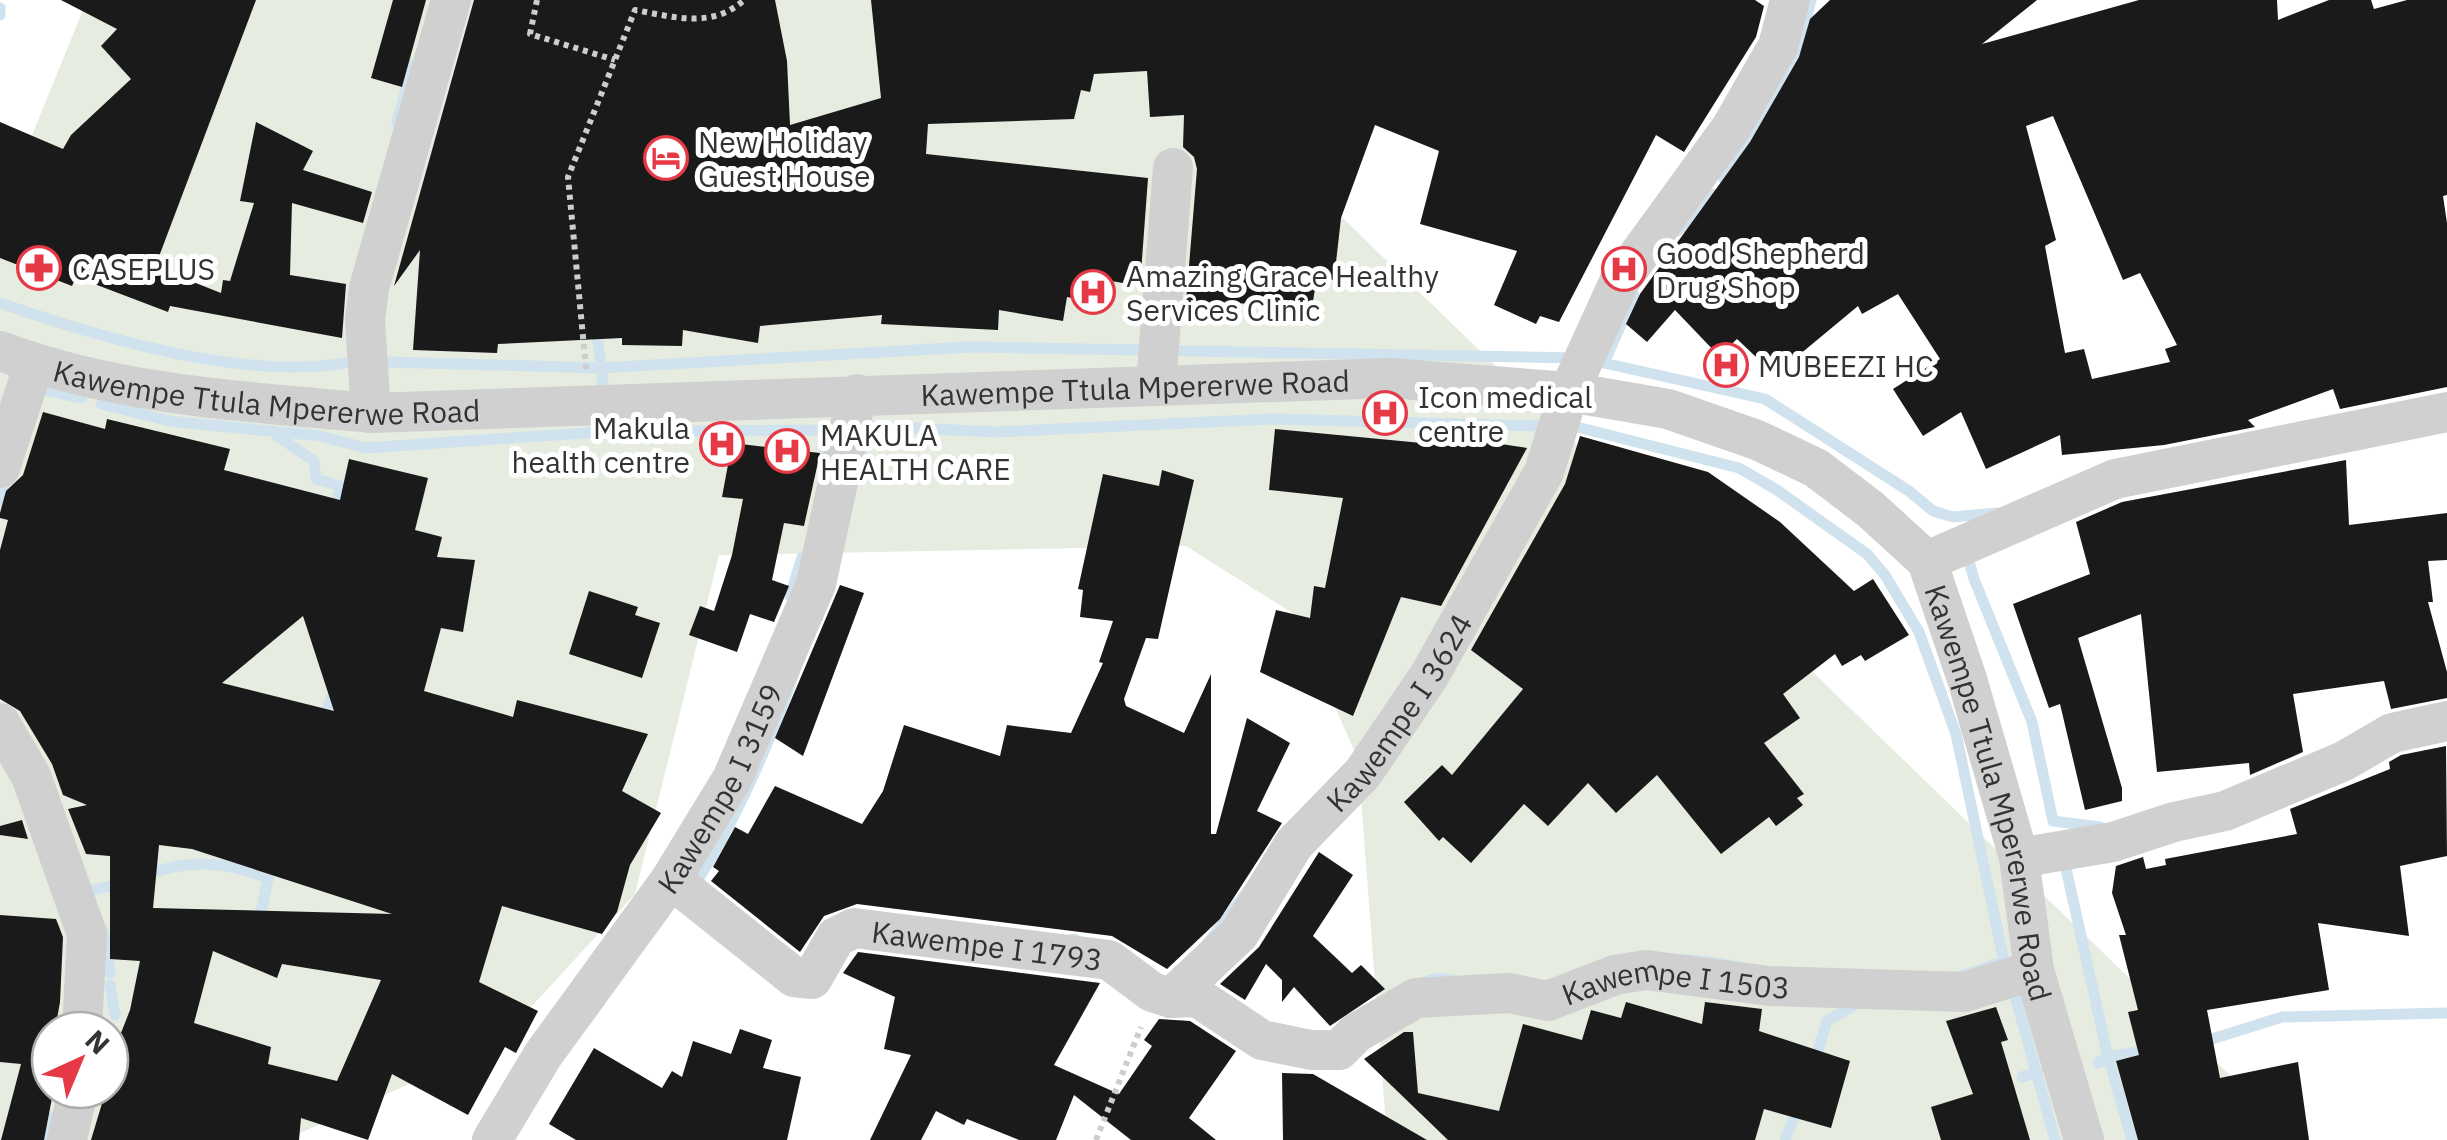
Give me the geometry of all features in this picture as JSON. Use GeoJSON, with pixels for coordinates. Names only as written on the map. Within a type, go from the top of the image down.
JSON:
{"type":"FeatureCollection","features":[{"type":"Feature","properties":{"kind":"street"},"geometry":{"type":"LineString","coordinates":[[371,414],[364,319],[368,288],[451,0]]}},
{"type":"Feature","properties":{"kind":"street","name":"Kawempe I 3624"},"geometry":{"type":"LineString","coordinates":[[1170,998],[1239,934],[1294,844],[1363,772],[1429,676],[1544,472],[1569,392],[1619,282],[1731,128],[1778,46],[1790,0]]}},
{"type":"Feature","properties":{"kind":"street"},"geometry":{"type":"LineString","coordinates":[[1156,385],[1173,168]]}},
{"type":"Feature","properties":{"kind":"street"},"geometry":{"type":"LineString","coordinates":[[0,468],[17,358]]}},
{"type":"Feature","properties":{"kind":"street","name":"Kawempe Ttula Mpererwe Road"},"geometry":{"type":"LineString","coordinates":[[17,358],[210,398],[371,414],[1390,378],[1569,392],[1668,410],[1786,454],[1816,468],[1870,508],[1927,561],[2019,858],[2034,970],[2084,1140]]}},
{"type":"Feature","properties":{"kind":"street","name":"Kawempe I 3159"},"geometry":{"type":"LineString","coordinates":[[492,1140],[543,1055],[671,879],[732,779],[816,584],[857,394]]}},
{"type":"Feature","properties":{"kind":"street"},"geometry":{"type":"LineString","coordinates":[[1927,561],[2114,479],[2447,412]]}},
{"type":"Feature","properties":{"kind":"street"},"geometry":{"type":"LineString","coordinates":[[2019,858],[2113,842],[2174,822],[2225,811],[2344,762],[2392,733],[2447,721]]}},
{"type":"Feature","properties":{"kind":"street"},"geometry":{"type":"LineString","coordinates":[[0,723],[31,776],[87,934],[83,1010]]}},
{"type":"Feature","properties":{"kind":"street","name":"Kawempe I 1793"},"geometry":{"type":"LineString","coordinates":[[671,879],[794,976],[812,979],[836,937],[854,928],[1109,960],[1152,992],[1170,998]]}},
{"type":"Feature","properties":{"kind":"street","name":"Kawempe I 1503"},"geometry":{"type":"LineString","coordinates":[[1170,998],[1197,997],[1262,1040],[1311,1050],[1339,1050],[1356,1033],[1416,998],[1508,993],[1548,1002],[1615,975],[1646,970],[1770,986],[1965,992],[2034,970]]}},
{"type":"Feature","properties":{"kind":"street"},"geometry":{"type":"LineString","coordinates":[[66,1140],[73,1110]]}},
{"type":"Feature","properties":{"kind":"path"},"geometry":{"type":"LineString","coordinates":[[537,0],[530,34],[615,60]]}},
{"type":"Feature","properties":{"kind":"path"},"geometry":{"type":"LineString","coordinates":[[590,405],[569,224],[568,177],[635,10],[693,20],[727,16],[744,0]]}},
{"type":"Feature","properties":{"kind":"path"},"geometry":{"type":"LineString","coordinates":[[1096,1140],[1137,1031],[1170,998]]}},
{"type":"Feature","properties":{"kind":"shaded area"},"geometry":{"type":"Polygon","coordinates":[[[87,0],[1117,0],[2297,1140],[1387,1140],[1358,759],[1294,614],[1186,546],[719,555],[635,894],[497,1044],[285,1140],[0,1140],[0,192],[24,155],[87,0]]]}},
{"type":"Feature","properties":{"kind":"building"},"geometry":{"type":"Polygon","coordinates":[[[61,0],[256,0],[155,267],[221,293],[223,280],[230,281],[254,203],[240,201],[256,122],[313,151],[303,170],[372,192],[363,223],[292,203],[290,275],[346,284],[342,338],[170,306],[168,312],[76,277],[72,286],[0,258],[0,122],[63,149],[71,135],[131,79],[101,46],[117,29],[61,0]]]}},
{"type":"Feature","properties":{"kind":"building"},"geometry":{"type":"Polygon","coordinates":[[[393,0],[426,0],[402,87],[371,78],[393,0]]]}},
{"type":"Feature","properties":{"kind":"building"},"geometry":{"type":"Polygon","coordinates":[[[474,0],[775,0],[787,61],[790,125],[881,98],[871,0],[1755,0],[1764,6],[1756,37],[1684,152],[1656,135],[1559,322],[1540,316],[1536,324],[1494,305],[1517,251],[1420,224],[1439,151],[1375,125],[1341,218],[1334,280],[1317,277],[1312,307],[1282,301],[1282,306],[1235,303],[1234,308],[1186,302],[1197,169],[1194,157],[1183,147],[1184,115],[1150,117],[1147,71],[1094,74],[1090,92],[1081,90],[1074,119],[928,124],[926,154],[1148,178],[1140,286],[1094,278],[1088,302],[1067,297],[1063,321],[999,310],[998,330],[881,324],[882,315],[760,326],[758,343],[683,330],[682,346],[622,345],[622,338],[498,344],[497,353],[413,350],[420,250],[394,286],[474,0]]]}},
{"type":"Feature","properties":{"kind":"building"},"geometry":{"type":"Polygon","coordinates":[[[1830,0],[2037,0],[1982,44],[2139,0],[2277,0],[2278,20],[2329,0],[2371,0],[2374,9],[2407,0],[2447,0],[2447,195],[2443,196],[2447,223],[2447,387],[2340,409],[2333,389],[2248,420],[2255,427],[2164,445],[2062,455],[2060,435],[1986,469],[1961,412],[1923,436],[1893,389],[1940,359],[1898,294],[1862,314],[1858,306],[1775,375],[1737,339],[1719,356],[1675,310],[1647,342],[1626,324],[1640,294],[1750,142],[1799,57],[1810,19],[1830,0]],[[2053,116],[2026,126],[2056,240],[2045,246],[2065,353],[2084,349],[2092,379],[2170,362],[2165,349],[2177,345],[2140,273],[2123,280],[2053,116]]]}},
{"type":"Feature","properties":{"kind":"building"},"geometry":{"type":"Polygon","coordinates":[[[43,412],[105,429],[107,419],[230,449],[224,470],[340,500],[349,459],[428,478],[415,530],[442,537],[437,557],[475,560],[463,632],[441,628],[424,691],[513,717],[517,700],[648,734],[622,791],[661,813],[630,865],[617,912],[602,934],[502,906],[479,982],[538,1011],[516,1053],[505,1047],[468,1115],[392,1074],[368,1140],[301,1118],[299,1140],[91,1140],[100,1110],[130,1110],[130,1010],[140,961],[110,959],[110,856],[86,854],[68,809],[87,805],[63,795],[52,764],[20,711],[0,699],[0,550],[8,520],[0,518],[0,513],[6,491],[23,475],[43,412]],[[303,616],[222,683],[334,711],[303,616]],[[159,845],[153,908],[392,914],[192,849],[159,845]],[[213,951],[194,1023],[271,1047],[268,1064],[337,1081],[381,980],[282,964],[277,978],[213,951]]]}},
{"type":"Feature","properties":{"kind":"building"},"geometry":{"type":"Polygon","coordinates":[[[1275,429],[1453,446],[1454,437],[1527,448],[1441,606],[1401,597],[1353,716],[1260,672],[1276,610],[1310,618],[1314,586],[1325,588],[1343,498],[1269,490],[1275,429]]]}},
{"type":"Feature","properties":{"kind":"building"},"geometry":{"type":"Polygon","coordinates":[[[1580,436],[1708,472],[1780,522],[1854,591],[1873,579],[1909,635],[1865,661],[1861,655],[1842,666],[1835,654],[1783,694],[1800,718],[1764,743],[1804,794],[1797,798],[1803,805],[1776,826],[1769,817],[1721,854],[1657,775],[1616,813],[1588,783],[1548,826],[1524,804],[1471,863],[1443,837],[1439,841],[1404,802],[1442,765],[1452,775],[1523,689],[1471,650],[1565,484],[1580,436]]]}},
{"type":"Feature","properties":{"kind":"building"},"geometry":{"type":"Polygon","coordinates":[[[732,443],[820,453],[804,526],[784,523],[772,580],[789,586],[774,622],[750,614],[737,652],[689,635],[700,606],[714,611],[732,555],[743,499],[722,497],[732,443]]]}},
{"type":"Feature","properties":{"kind":"building"},"geometry":{"type":"Polygon","coordinates":[[[2346,460],[2349,525],[2447,513],[2447,560],[2428,561],[2433,602],[2428,602],[2447,672],[2447,698],[2391,709],[2384,681],[2293,694],[2303,752],[2250,775],[2249,763],[2157,772],[2141,614],[2078,638],[2122,788],[2122,801],[2085,810],[2060,704],[2049,708],[2013,604],[2090,574],[2076,522],[2122,502],[2346,460]]]}},
{"type":"Feature","properties":{"kind":"building"},"geometry":{"type":"Polygon","coordinates":[[[1162,470],[1194,480],[1158,639],[1146,638],[1124,699],[1126,706],[1184,733],[1211,674],[1211,834],[1216,834],[1247,718],[1290,743],[1257,811],[1282,823],[1220,919],[1167,969],[1112,936],[857,904],[824,916],[800,952],[711,881],[719,871],[713,867],[735,827],[748,834],[775,786],[862,824],[883,791],[904,725],[1000,756],[1007,725],[1071,733],[1103,663],[1099,662],[1113,621],[1080,617],[1083,590],[1078,589],[1103,474],[1159,486],[1162,470]]]}},
{"type":"Feature","properties":{"kind":"building"},"geometry":{"type":"Polygon","coordinates":[[[840,585],[864,593],[803,756],[775,738],[840,585]]]}},
{"type":"Feature","properties":{"kind":"building"},"geometry":{"type":"Polygon","coordinates":[[[589,591],[638,607],[635,615],[660,623],[642,678],[569,654],[589,591]]]}},
{"type":"Feature","properties":{"kind":"building"},"geometry":{"type":"Polygon","coordinates":[[[2446,746],[2447,856],[2400,866],[2409,936],[2318,923],[2329,990],[2207,1010],[2220,1078],[2298,1062],[2309,1140],[2138,1140],[2116,1061],[2139,1055],[2128,1012],[2138,1010],[2119,935],[2126,935],[2112,893],[2116,866],[2143,857],[2146,869],[2166,865],[2165,859],[2297,834],[2290,809],[2390,769],[2389,762],[2401,755],[2446,746]]]}},
{"type":"Feature","properties":{"kind":"building"},"geometry":{"type":"Polygon","coordinates":[[[22,820],[28,839],[0,835],[0,826],[22,820]]]}},
{"type":"Feature","properties":{"kind":"building"},"geometry":{"type":"Polygon","coordinates":[[[1319,852],[1353,875],[1313,936],[1352,973],[1361,965],[1385,989],[1330,1026],[1294,987],[1282,1002],[1282,980],[1266,964],[1245,1000],[1220,984],[1259,947],[1319,852]]]}},
{"type":"Feature","properties":{"kind":"building"},"geometry":{"type":"Polygon","coordinates":[[[0,915],[56,919],[63,937],[59,1010],[30,1010],[30,1110],[50,1110],[44,1140],[1,1140],[21,1064],[0,1062],[0,915]]]}},
{"type":"Feature","properties":{"kind":"building"},"geometry":{"type":"Polygon","coordinates":[[[858,952],[1100,983],[1054,1065],[1119,1094],[1152,1046],[1144,1040],[1159,1019],[1190,1021],[1236,1051],[1189,1118],[1216,1140],[1131,1140],[1074,1095],[1056,1140],[1019,1140],[967,1119],[964,1125],[936,1111],[921,1140],[870,1140],[911,1055],[884,1049],[895,997],[843,973],[858,952]]]}},
{"type":"Feature","properties":{"kind":"building"},"geometry":{"type":"Polygon","coordinates":[[[1626,1002],[1702,1024],[1705,1002],[1762,1009],[1759,1031],[1850,1061],[1831,1128],[1764,1109],[1755,1140],[1448,1140],[1364,1059],[1404,1032],[1413,1032],[1418,1093],[1499,1111],[1523,1024],[1582,1040],[1591,1010],[1621,1018],[1626,1002]]]}},
{"type":"Feature","properties":{"kind":"building"},"geometry":{"type":"Polygon","coordinates":[[[1996,1007],[2008,1040],[2001,1042],[2030,1140],[1941,1140],[1931,1107],[1973,1094],[1946,1021],[1996,1007]]]}},
{"type":"Feature","properties":{"kind":"building"},"geometry":{"type":"Polygon","coordinates":[[[740,1029],[772,1040],[763,1068],[801,1077],[787,1140],[576,1140],[549,1124],[594,1048],[662,1088],[672,1071],[682,1077],[693,1041],[731,1054],[740,1029]]]}},
{"type":"Feature","properties":{"kind":"building"},"geometry":{"type":"Polygon","coordinates":[[[1282,1073],[1313,1074],[1427,1140],[1283,1140],[1282,1073]]]}},
{"type":"Feature","properties":{"kind":"waterway"},"geometry":{"type":"LineString","coordinates":[[1724,179],[1798,53],[1811,0]]}},
{"type":"Feature","properties":{"kind":"waterway"},"geometry":{"type":"LineString","coordinates":[[0,8],[0,15]]}},
{"type":"Feature","properties":{"kind":"waterway"},"geometry":{"type":"LineString","coordinates":[[397,123],[413,64]]}},
{"type":"Feature","properties":{"kind":"waterway"},"geometry":{"type":"LineString","coordinates":[[1678,231],[1714,194]]}},
{"type":"Feature","properties":{"kind":"waterway"},"geometry":{"type":"LineString","coordinates":[[1634,295],[1604,363],[1765,399],[1909,491],[1933,511],[1953,517],[1997,513]]}},
{"type":"Feature","properties":{"kind":"waterway"},"geometry":{"type":"LineString","coordinates":[[0,303],[128,342],[223,362],[270,366],[314,367],[355,361],[600,368],[970,347],[1576,358]]}},
{"type":"Feature","properties":{"kind":"waterway"},"geometry":{"type":"LineString","coordinates":[[596,325],[603,384]]}},
{"type":"Feature","properties":{"kind":"waterway"},"geometry":{"type":"LineString","coordinates":[[38,397],[40,389],[81,398]]}},
{"type":"Feature","properties":{"kind":"waterway"},"geometry":{"type":"LineString","coordinates":[[101,404],[169,421],[320,436],[366,448],[599,432],[828,430],[825,456]]}},
{"type":"Feature","properties":{"kind":"waterway"},"geometry":{"type":"LineString","coordinates":[[1274,419],[1540,426],[1539,460],[1489,566],[1472,585],[1445,635],[1333,793],[1295,829],[1173,985],[1074,939],[1043,946],[962,930],[937,936],[851,923],[833,932],[809,974],[749,936],[694,886],[725,833],[776,721],[817,604],[869,426],[996,432],[1274,419]]}},
{"type":"Feature","properties":{"kind":"waterway"},"geometry":{"type":"LineString","coordinates":[[1565,424],[1739,468],[1867,554],[1885,575],[1919,632],[1956,734],[2004,961],[1939,981],[1870,989],[1674,959],[1620,965],[1521,990],[1485,990],[1436,979],[1409,989],[1342,1042],[1327,1047],[1308,1047],[1267,1033],[1227,1010],[1200,987],[1236,949],[1312,835],[1353,800],[1460,637],[1476,598],[1483,589],[1498,583],[1514,554],[1515,538],[1565,424]]}},
{"type":"Feature","properties":{"kind":"waterway"},"geometry":{"type":"LineString","coordinates":[[277,436],[314,461],[316,479],[341,486],[334,513]]}},
{"type":"Feature","properties":{"kind":"waterway"},"geometry":{"type":"LineString","coordinates":[[0,501],[7,474]]}},
{"type":"Feature","properties":{"kind":"waterway"},"geometry":{"type":"LineString","coordinates":[[1973,554],[1968,558],[1974,579],[2032,722],[2053,821],[2100,827]]}},
{"type":"Feature","properties":{"kind":"waterway"},"geometry":{"type":"LineString","coordinates":[[790,596],[802,557]]}},
{"type":"Feature","properties":{"kind":"waterway"},"geometry":{"type":"LineString","coordinates":[[321,723],[337,686]]}},
{"type":"Feature","properties":{"kind":"waterway"},"geometry":{"type":"LineString","coordinates":[[258,926],[272,861]]}},
{"type":"Feature","properties":{"kind":"waterway"},"geometry":{"type":"LineString","coordinates":[[2073,862],[2065,864],[2108,1057],[2132,1140]]}},
{"type":"Feature","properties":{"kind":"waterway"},"geometry":{"type":"LineString","coordinates":[[146,875],[178,866],[207,864],[268,878]]}},
{"type":"Feature","properties":{"kind":"waterway"},"geometry":{"type":"LineString","coordinates":[[92,890],[124,883]]}},
{"type":"Feature","properties":{"kind":"waterway"},"geometry":{"type":"LineString","coordinates":[[103,930],[110,973]]}},
{"type":"Feature","properties":{"kind":"waterway"},"geometry":{"type":"LineString","coordinates":[[110,985],[114,1010]]}},
{"type":"Feature","properties":{"kind":"waterway"},"geometry":{"type":"LineString","coordinates":[[2007,994],[2014,992],[2055,1140]]}},
{"type":"Feature","properties":{"kind":"waterway"},"geometry":{"type":"LineString","coordinates":[[1815,1061],[1827,1021],[1856,1004]]}},
{"type":"Feature","properties":{"kind":"waterway"},"geometry":{"type":"LineString","coordinates":[[2200,1038],[2212,1039],[2282,1017],[2447,1013]]}},
{"type":"Feature","properties":{"kind":"waterway"},"geometry":{"type":"LineString","coordinates":[[2098,1063],[2108,1057],[2149,1050]]}},
{"type":"Feature","properties":{"kind":"waterway"},"geometry":{"type":"LineString","coordinates":[[2022,1077],[2038,1072]]}},
{"type":"Feature","properties":{"kind":"waterway"},"geometry":{"type":"LineString","coordinates":[[1785,1140],[1798,1107]]}},
{"type":"Feature","properties":{"kind":"waterway"},"geometry":{"type":"LineString","coordinates":[[45,1140],[53,1118]]}},
{"type":"Feature","properties":{"kind":"place","name":"New Holiday Guest House"},"geometry":{"type":"Point","coordinates":[666,158]}},
{"type":"Feature","properties":{"kind":"place","name":"CASEPLUS"},"geometry":{"type":"Point","coordinates":[39,268]}},
{"type":"Feature","properties":{"kind":"place","name":"Good Shepherd Drug Shop"},"geometry":{"type":"Point","coordinates":[1624,269]}},
{"type":"Feature","properties":{"kind":"place","name":"Amazing Grace Healthy Services Clinic"},"geometry":{"type":"Point","coordinates":[1093,292]}},
{"type":"Feature","properties":{"kind":"place","name":"MUBEEZI HC"},"geometry":{"type":"Point","coordinates":[1726,365]}},
{"type":"Feature","properties":{"kind":"place","name":"Icon medical centre"},"geometry":{"type":"Point","coordinates":[1385,413]}},
{"type":"Feature","properties":{"kind":"place","name":"Makula health centre"},"geometry":{"type":"Point","coordinates":[722,444]}},
{"type":"Feature","properties":{"kind":"place","name":"MAKULA HEALTH CARE"},"geometry":{"type":"Point","coordinates":[787,451]}}]}
